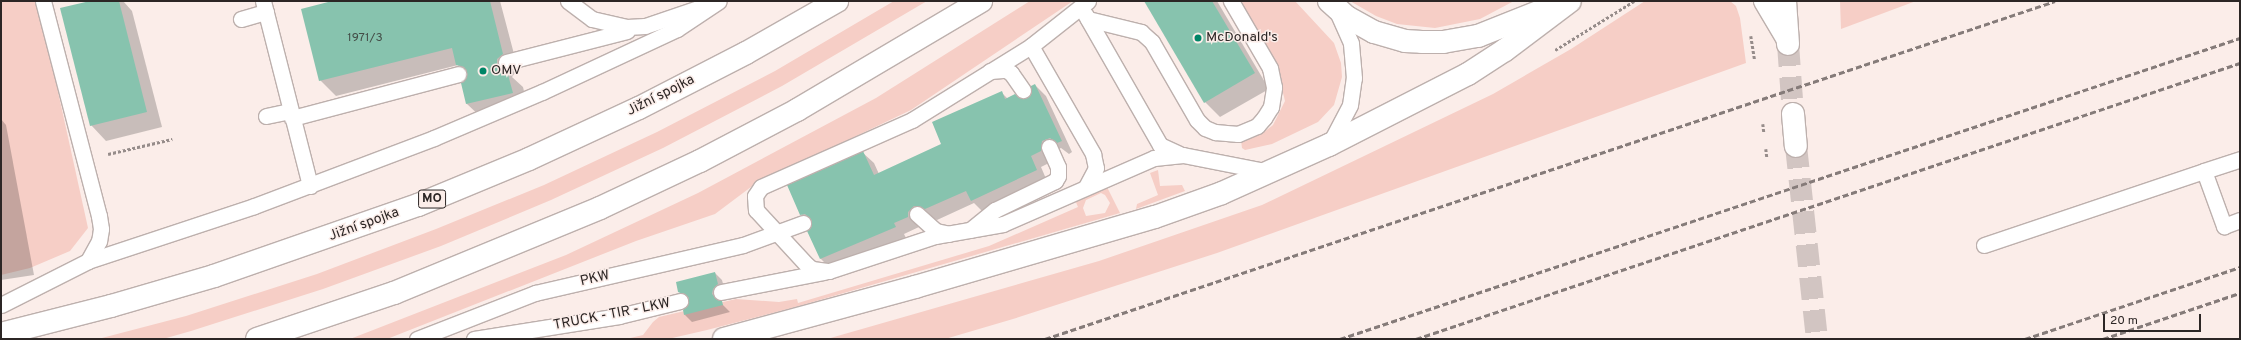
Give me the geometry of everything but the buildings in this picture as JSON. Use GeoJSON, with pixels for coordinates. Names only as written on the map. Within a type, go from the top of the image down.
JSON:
{"type":"FeatureCollection","features":[{"type":"Feature","properties":{"kind":"main road","name":"Jižní spojka"},"geometry":{"type":"LineString","coordinates":[[1,334],[111,306],[214,276],[418,205],[529,159],[639,108],[746,53],[837,1]]}},
{"type":"Feature","properties":{"kind":"main road"},"geometry":{"type":"LineString","coordinates":[[257,339],[394,293],[600,208],[700,161],[797,110],[981,1]]}},
{"type":"Feature","properties":{"kind":"main road"},"geometry":{"type":"LineString","coordinates":[[1331,3],[1359,25],[1390,38],[1405,41],[1443,42],[1496,31],[1564,1]]}},
{"type":"Feature","properties":{"kind":"main road"},"geometry":{"type":"LineString","coordinates":[[724,339],[915,287],[1155,217],[1222,193],[1329,145],[1468,74],[1505,50],[1570,1]]}},
{"type":"Feature","properties":{"kind":"main road"},"geometry":{"type":"LineString","coordinates":[[1765,1],[1788,41],[1785,1]]}},
{"type":"Feature","properties":{"kind":"main road"},"geometry":{"type":"LineString","coordinates":[[1793,114],[1796,146]]}},
{"type":"Feature","properties":{"kind":"lane"},"geometry":{"type":"LineString","coordinates":[[44,1],[99,216],[101,229],[99,241],[88,260]]}},
{"type":"Feature","properties":{"kind":"lane"},"geometry":{"type":"LineString","coordinates":[[568,1],[592,19],[605,24],[627,28],[645,26]]}},
{"type":"Feature","properties":{"kind":"lane"},"geometry":{"type":"LineString","coordinates":[[1,305],[88,260],[310,186],[434,138],[542,92],[677,28],[718,1]]}},
{"type":"Feature","properties":{"kind":"lane"},"geometry":{"type":"LineString","coordinates":[[506,62],[645,26],[718,1]]}},
{"type":"Feature","properties":{"kind":"lane"},"geometry":{"type":"LineString","coordinates":[[1085,9],[1141,32],[1152,42],[1201,124],[1214,132],[1238,134],[1257,126],[1264,118],[1271,107],[1274,88],[1270,68],[1231,1]]}},
{"type":"Feature","properties":{"kind":"lane"},"geometry":{"type":"LineString","coordinates":[[1329,145],[1350,105],[1354,78],[1351,43],[1331,3]]}},
{"type":"Feature","properties":{"kind":"lane"},"geometry":{"type":"LineString","coordinates":[[241,19],[265,7],[310,186]]}},
{"type":"Feature","properties":{"kind":"lane"},"geometry":{"type":"LineString","coordinates":[[828,271],[812,269],[777,234],[756,210],[755,196],[761,187],[912,120],[1031,46],[1085,9]]}},
{"type":"Feature","properties":{"kind":"lane"},"geometry":{"type":"LineString","coordinates":[[1085,9],[1160,145],[1183,155],[1270,172]]}},
{"type":"Feature","properties":{"kind":"lane"},"geometry":{"type":"LineString","coordinates":[[1031,46],[1093,154],[1096,168],[1086,187]]}},
{"type":"Feature","properties":{"kind":"lane"},"geometry":{"type":"LineString","coordinates":[[990,71],[1006,70],[1011,73],[1023,90]]}},
{"type":"Feature","properties":{"kind":"lane"},"geometry":{"type":"LineString","coordinates":[[266,116],[291,114],[458,74]]}},
{"type":"Feature","properties":{"kind":"lane"},"geometry":{"type":"LineString","coordinates":[[970,230],[995,210],[1055,181],[1058,176],[1058,167],[1049,147]]}},
{"type":"Feature","properties":{"kind":"lane"},"geometry":{"type":"LineString","coordinates":[[721,292],[828,271],[950,234],[1003,224],[1154,158],[1183,155]]}},
{"type":"Feature","properties":{"kind":"lane"},"geometry":{"type":"LineString","coordinates":[[1984,245],[2240,159]]}},
{"type":"Feature","properties":{"kind":"lane"},"geometry":{"type":"LineString","coordinates":[[2204,171],[2224,226],[2240,220]]}},
{"type":"Feature","properties":{"kind":"lane"},"geometry":{"type":"LineString","coordinates":[[917,214],[936,231],[950,234]]}},
{"type":"Feature","properties":{"kind":"lane","name":"PKW"},"geometry":{"type":"LineString","coordinates":[[417,339],[535,293],[743,245],[777,234],[803,223]]}},
{"type":"Feature","properties":{"kind":"lane","name":"TRUCK - TIR - LKW"},"geometry":{"type":"LineString","coordinates":[[474,339],[619,316],[680,302]]}},
{"type":"Feature","properties":{"kind":"shaded area"},"geometry":{"type":"Polygon","coordinates":[[[1,1],[38,1],[88,228],[70,251],[30,268],[1,275],[1,1]]]}},
{"type":"Feature","properties":{"kind":"shaded area"},"geometry":{"type":"Polygon","coordinates":[[[894,1],[927,1],[782,86],[663,148],[551,200],[441,246],[323,289],[191,331],[163,339],[98,339],[186,316],[317,274],[436,229],[544,185],[657,132],[775,71],[894,1]]]}},
{"type":"Feature","properties":{"kind":"shaded area"},"geometry":{"type":"Polygon","coordinates":[[[1030,1],[1073,1],[911,110],[755,184],[715,214],[636,241],[387,339],[350,339],[566,255],[698,193],[876,98],[1030,1]]]}},
{"type":"Feature","properties":{"kind":"shaded area"},"geometry":{"type":"Polygon","coordinates":[[[1242,1],[1295,1],[1334,43],[1341,63],[1342,77],[1334,105],[1318,122],[1272,144],[1245,150],[1242,148],[1241,140],[1263,133],[1273,125],[1285,101],[1276,64],[1244,11],[1242,1]]]}},
{"type":"Feature","properties":{"kind":"shaded area"},"geometry":{"type":"Polygon","coordinates":[[[1350,1],[1514,1],[1480,19],[1435,28],[1397,24],[1376,16],[1350,1]]]}},
{"type":"Feature","properties":{"kind":"shaded area"},"geometry":{"type":"Polygon","coordinates":[[[1645,1],[1730,1],[1736,6],[1740,18],[1746,63],[1217,253],[1013,319],[945,339],[827,339],[1099,261],[1262,205],[1493,94],[1571,49],[1645,1]]]}},
{"type":"Feature","properties":{"kind":"shaded area"},"geometry":{"type":"Polygon","coordinates":[[[1840,1],[1916,1],[1841,29],[1840,1]]]}},
{"type":"Feature","properties":{"kind":"shaded area"},"geometry":{"type":"Polygon","coordinates":[[[1158,170],[1160,186],[1182,185],[1185,191],[1136,209],[1137,204],[1158,195],[1150,173],[1158,170]]]}},
{"type":"Feature","properties":{"kind":"shaded area"},"geometry":{"type":"Polygon","coordinates":[[[1107,187],[1120,213],[799,306],[707,330],[668,339],[626,339],[643,335],[659,317],[736,299],[779,302],[797,299],[798,303],[989,246],[1078,207],[1075,200],[1107,187]],[[1101,193],[1086,200],[1083,208],[1086,216],[1105,213],[1110,203],[1105,195],[1101,193]]]}},
{"type":"Feature","properties":{"kind":"tunnel"},"geometry":{"type":"LineString","coordinates":[[1788,44],[1793,114]]}},
{"type":"Feature","properties":{"kind":"tunnel"},"geometry":{"type":"LineString","coordinates":[[1796,146],[1817,339]]}},
{"type":"Feature","properties":{"kind":"railway"},"geometry":{"type":"LineString","coordinates":[[1045,339],[2055,1]]}},
{"type":"Feature","properties":{"kind":"railway"},"geometry":{"type":"LineString","coordinates":[[1340,339],[2240,38]]}},
{"type":"Feature","properties":{"kind":"railway"},"geometry":{"type":"LineString","coordinates":[[1416,339],[2240,63]]}},
{"type":"Feature","properties":{"kind":"railway"},"geometry":{"type":"LineString","coordinates":[[2025,339],[2240,267]]}},
{"type":"Feature","properties":{"kind":"railway"},"geometry":{"type":"LineString","coordinates":[[2103,339],[2240,293]]}},
{"type":"Feature","properties":{"kind":"place","name":"McDonald's"},"geometry":{"type":"Point","coordinates":[1198,38]}},
{"type":"Feature","properties":{"kind":"place","name":"OMV"},"geometry":{"type":"Point","coordinates":[483,71]}}]}
